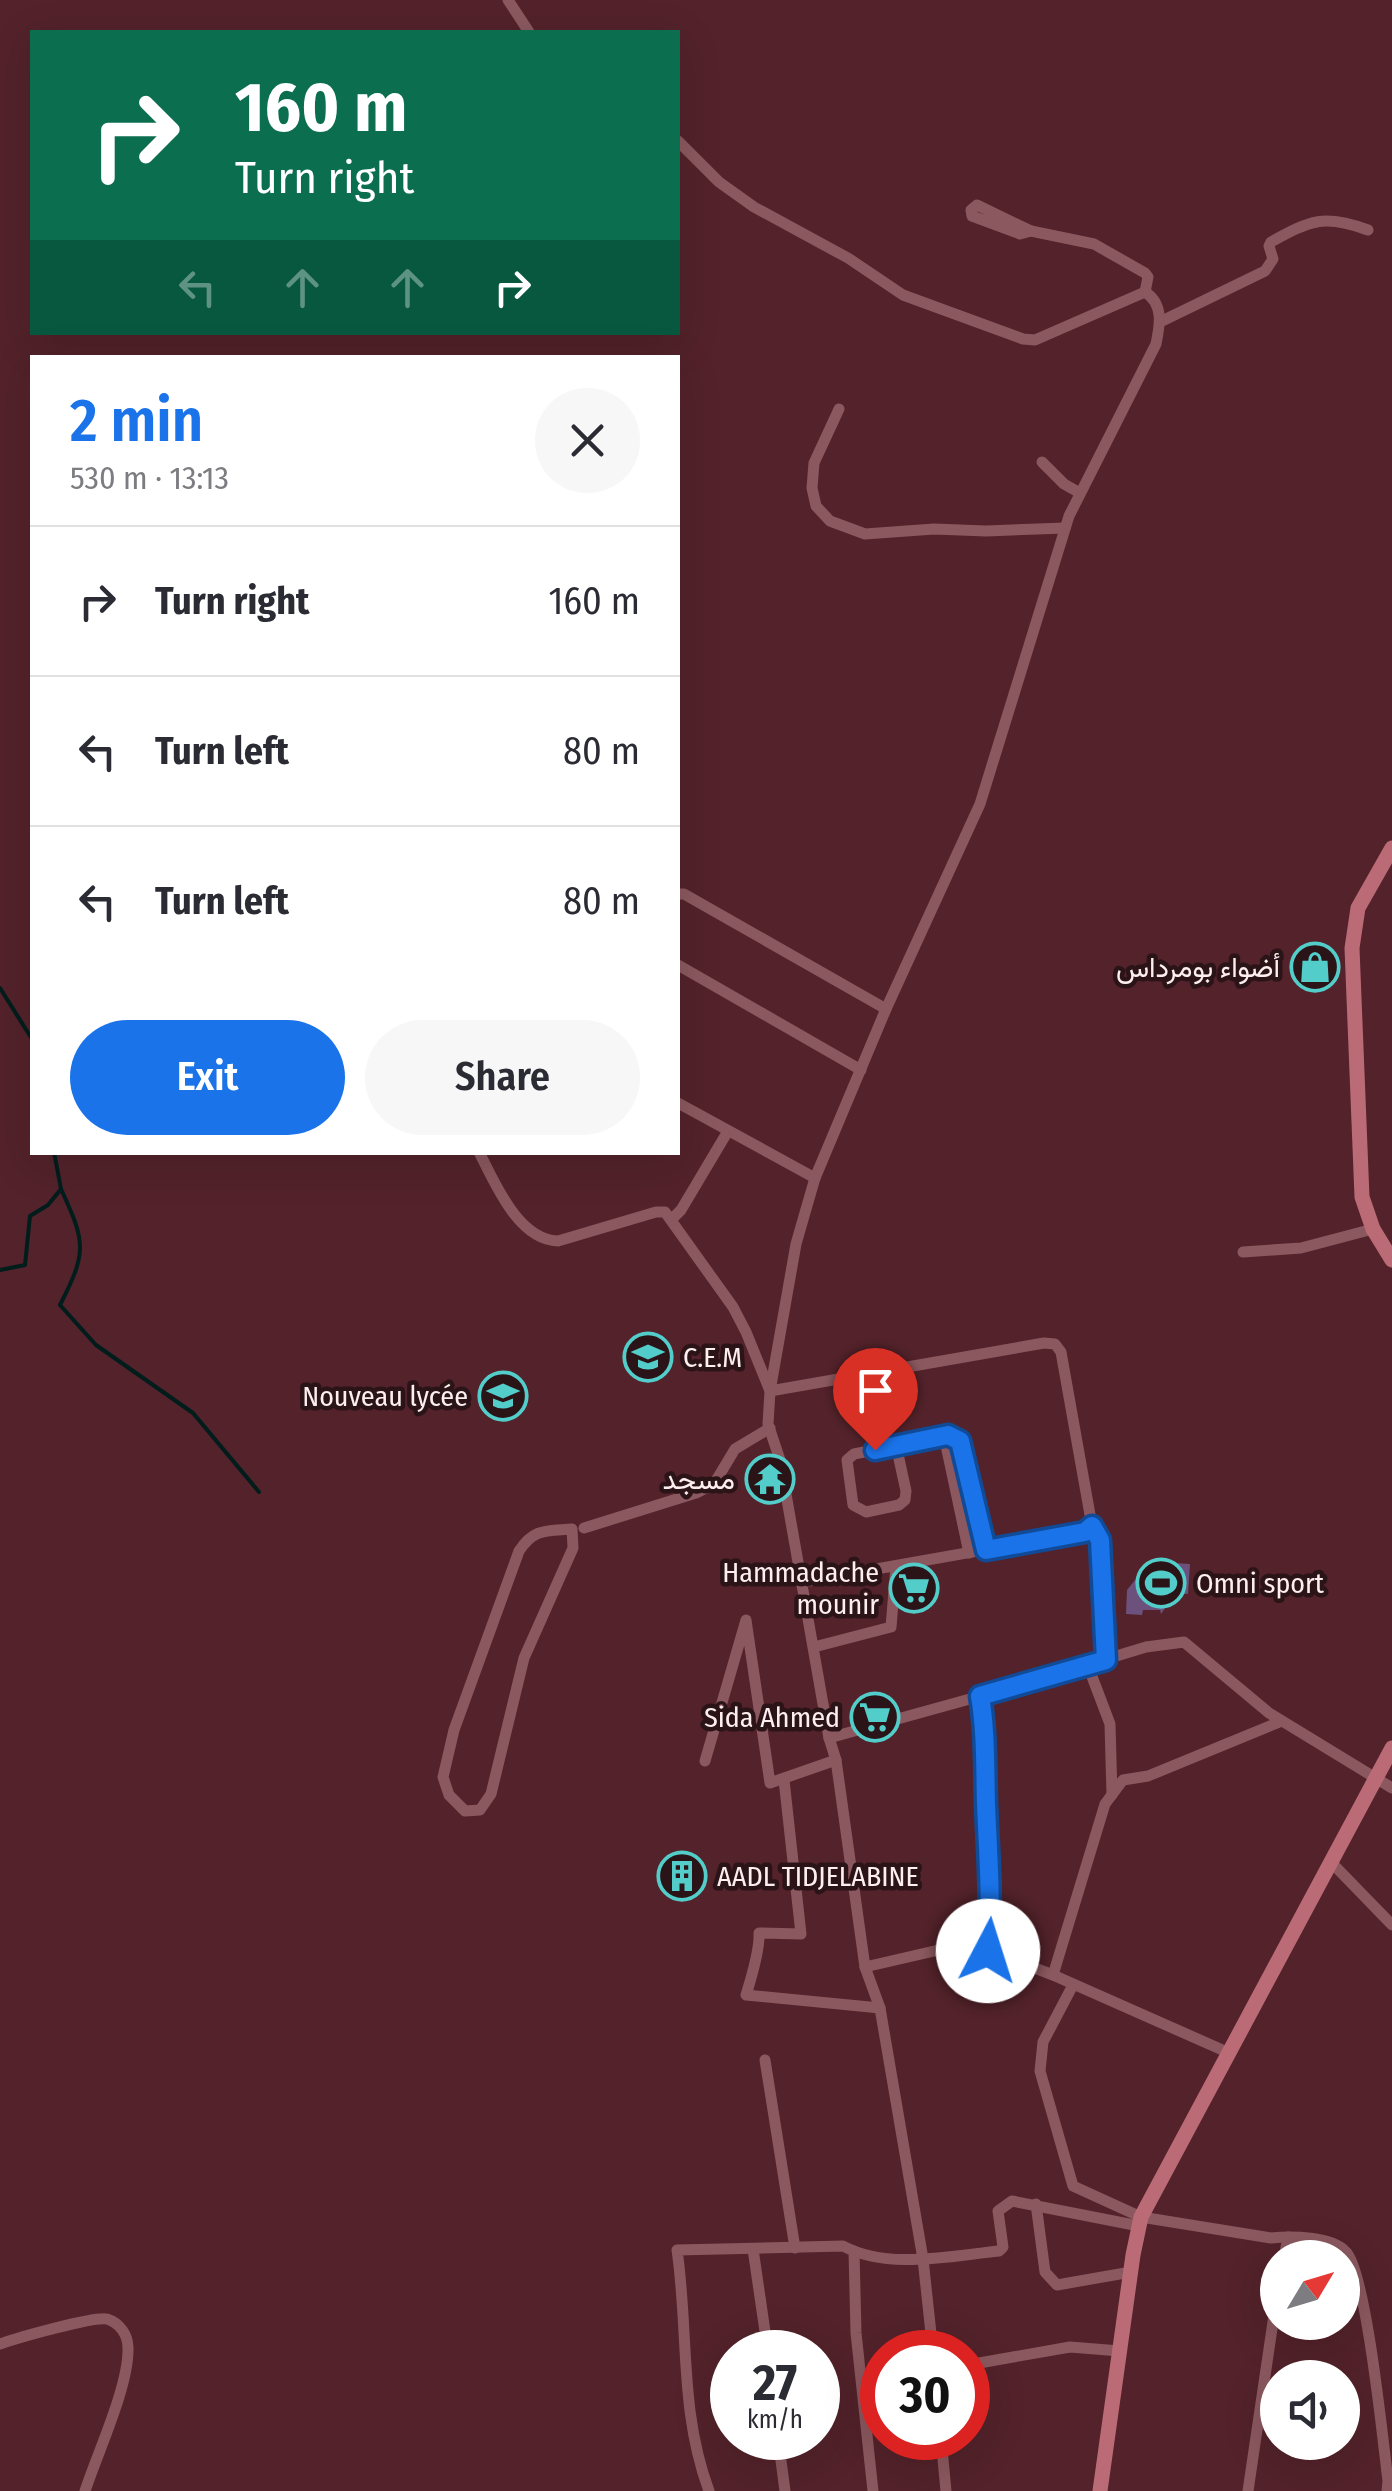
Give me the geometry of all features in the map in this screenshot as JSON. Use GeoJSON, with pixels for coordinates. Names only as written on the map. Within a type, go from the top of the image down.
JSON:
{"type":"FeatureCollection","features":[{"type":"Feature","properties":{"kind":"main road"},"geometry":{"type":"LineString","coordinates":[[1392,848],[1358,908],[1352,948],[1362,1197],[1373,1229],[1392,1260]]}},
{"type":"Feature","properties":{"kind":"main road"},"geometry":{"type":"LineString","coordinates":[[1100,2491],[1140,2222],[1392,1748]]}},
{"type":"Feature","properties":{"kind":"street"},"geometry":{"type":"LineString","coordinates":[[508,0],[528,30]]}},
{"type":"Feature","properties":{"kind":"street"},"geometry":{"type":"LineString","coordinates":[[680,142],[718,182],[754,207],[848,258],[902,295],[1023,338],[1051,335],[1145,292]]}},
{"type":"Feature","properties":{"kind":"street"},"geometry":{"type":"LineString","coordinates":[[1160,322],[1265,271],[1273,259],[1270,243],[1303,227],[1326,219],[1368,230]]}},
{"type":"Feature","properties":{"kind":"street"},"geometry":{"type":"LineString","coordinates":[[1032,231],[1104,248],[1146,272],[1145,292]]}},
{"type":"Feature","properties":{"kind":"street"},"geometry":{"type":"LineString","coordinates":[[931,2330],[923,2259],[880,2008],[866,1967],[836,1760],[828,1738],[780,1460],[770,1428],[770,1390],[796,1244],[815,1178],[886,1008],[980,804],[1065,528],[1156,344],[1160,322],[1156,304],[1145,292]]}},
{"type":"Feature","properties":{"kind":"street"},"geometry":{"type":"LineString","coordinates":[[840,409],[814,463],[816,506],[830,521],[865,534],[1065,528]]}},
{"type":"Feature","properties":{"kind":"street"},"geometry":{"type":"LineString","coordinates":[[1042,462],[1064,484],[1080,492]]}},
{"type":"Feature","properties":{"kind":"street"},"geometry":{"type":"LineString","coordinates":[[680,894],[886,1008]]}},
{"type":"Feature","properties":{"kind":"street"},"geometry":{"type":"LineString","coordinates":[[680,967],[860,1070]]}},
{"type":"Feature","properties":{"kind":"street"},"geometry":{"type":"LineString","coordinates":[[680,1105],[815,1178]]}},
{"type":"Feature","properties":{"kind":"street"},"geometry":{"type":"LineString","coordinates":[[672,1219],[728,1132]]}},
{"type":"Feature","properties":{"kind":"street"},"geometry":{"type":"LineString","coordinates":[[481,1155],[522,1223],[546,1240],[558,1241],[665,1212],[733,1307],[770,1390]]}},
{"type":"Feature","properties":{"kind":"street"},"geometry":{"type":"LineString","coordinates":[[1243,1252],[1301,1248],[1373,1229]]}},
{"type":"Feature","properties":{"kind":"street"},"geometry":{"type":"LineString","coordinates":[[770,1390],[1055,1344],[1060,1352],[1092,1526],[1100,1540],[1106,1660]]}},
{"type":"Feature","properties":{"kind":"street"},"geometry":{"type":"LineString","coordinates":[[578,1529],[524,1658],[490,1794],[480,1810],[465,1811],[448,1795],[443,1777],[454,1730],[519,1551],[528,1537],[542,1531],[578,1529],[696,1493],[714,1484],[735,1450],[770,1428]]}},
{"type":"Feature","properties":{"kind":"street"},"geometry":{"type":"LineString","coordinates":[[896,1446],[905,1500],[900,1505],[866,1512],[853,1505],[846,1470],[847,1460],[854,1454],[944,1436],[954,1436],[960,1441],[986,1550]]}},
{"type":"Feature","properties":{"kind":"street"},"geometry":{"type":"LineString","coordinates":[[944,1436],[969,1553]]}},
{"type":"Feature","properties":{"kind":"street"},"geometry":{"type":"LineString","coordinates":[[803,1582],[1085,1532],[1092,1526]]}},
{"type":"Feature","properties":{"kind":"street"},"geometry":{"type":"LineString","coordinates":[[814,1647],[892,1626],[896,1566]]}},
{"type":"Feature","properties":{"kind":"street"},"geometry":{"type":"LineString","coordinates":[[705,1761],[746,1620],[770,1783],[836,1760]]}},
{"type":"Feature","properties":{"kind":"street"},"geometry":{"type":"LineString","coordinates":[[828,1738],[1146,1647],[1184,1642],[1250,1699],[1392,1788]]}},
{"type":"Feature","properties":{"kind":"street"},"geometry":{"type":"LineString","coordinates":[[1088,1666],[1110,1724],[1112,1796]]}},
{"type":"Feature","properties":{"kind":"street"},"geometry":{"type":"LineString","coordinates":[[980,1696],[986,1732],[992,1900],[988,1951]]}},
{"type":"Feature","properties":{"kind":"street"},"geometry":{"type":"LineString","coordinates":[[1053,1975],[1105,1804],[1123,1780],[1148,1776],[1282,1721]]}},
{"type":"Feature","properties":{"kind":"street"},"geometry":{"type":"LineString","coordinates":[[784,1780],[801,1934],[760,1933],[760,1950],[750,1972],[746,1995],[880,2008]]}},
{"type":"Feature","properties":{"kind":"street"},"geometry":{"type":"LineString","coordinates":[[1330,1861],[1392,1925]]}},
{"type":"Feature","properties":{"kind":"street"},"geometry":{"type":"LineString","coordinates":[[866,1967],[968,1944],[1053,1975],[1227,2052]]}},
{"type":"Feature","properties":{"kind":"street"},"geometry":{"type":"LineString","coordinates":[[1073,1986],[1043,2042],[1040,2071],[1072,2186],[1140,2222]]}},
{"type":"Feature","properties":{"kind":"street"},"geometry":{"type":"LineString","coordinates":[[765,2060],[795,2248]]}},
{"type":"Feature","properties":{"kind":"street"},"geometry":{"type":"LineString","coordinates":[[709,2491],[690,2421],[677,2250],[843,2246],[862,2256],[923,2259],[999,2251],[1003,2247],[998,2228],[1000,2208],[1012,2200],[1078,2216],[1336,2244],[1348,2252],[1364,2309],[1387,2491]]}},
{"type":"Feature","properties":{"kind":"street"},"geometry":{"type":"LineString","coordinates":[[1036,2204],[1046,2272],[1057,2285],[1131,2272]]}},
{"type":"Feature","properties":{"kind":"street"},"geometry":{"type":"LineString","coordinates":[[753,2249],[765,2330]]}},
{"type":"Feature","properties":{"kind":"street"},"geometry":{"type":"LineString","coordinates":[[854,2251],[856,2333],[873,2491]]}},
{"type":"Feature","properties":{"kind":"street"},"geometry":{"type":"LineString","coordinates":[[0,2344],[101,2318],[120,2327],[126,2336],[129,2347],[124,2375],[84,2491]]}},
{"type":"Feature","properties":{"kind":"street"},"geometry":{"type":"LineString","coordinates":[[1248,2491],[1270,2340]]}},
{"type":"Feature","properties":{"kind":"street"},"geometry":{"type":"LineString","coordinates":[[990,2360],[1070,2346],[1120,2351]]}},
{"type":"Feature","properties":{"kind":"street"},"geometry":{"type":"LineString","coordinates":[[781,2460],[786,2491]]}},
{"type":"Feature","properties":{"kind":"street"},"geometry":{"type":"LineString","coordinates":[[943,2460],[946,2491]]}},
{"type":"Feature","properties":{"kind":"shaded area","name":"Omni sport"},"geometry":{"type":"Polygon","coordinates":[[[1162,1562],[1190,1564],[1188,1594],[1176,1593],[1161,1614],[1160,1610],[1143,1610],[1142,1615],[1126,1614],[1127,1590],[1139,1575],[1161,1576],[1162,1562]]]}},
{"type":"Feature","properties":{"kind":"waterway"},"geometry":{"type":"LineString","coordinates":[[0,988],[30,1036]]}},
{"type":"Feature","properties":{"kind":"waterway"},"geometry":{"type":"LineString","coordinates":[[0,1270],[25,1265],[30,1216],[48,1205],[61,1189],[55,1155]]}},
{"type":"Feature","properties":{"kind":"waterway"},"geometry":{"type":"LineString","coordinates":[[61,1189],[75,1222],[80,1247],[75,1272],[60,1305],[96,1345],[193,1413],[259,1492]]}},
{"type":"Feature","properties":{"kind":"place","name":"أضواء بومرداس"},"geometry":{"type":"Point","coordinates":[1315,967]}},
{"type":"Feature","properties":{"kind":"place","name":"C.E.M"},"geometry":{"type":"Point","coordinates":[648,1357]}},
{"type":"Feature","properties":{"kind":"place","name":"Nouveau lycée"},"geometry":{"type":"Point","coordinates":[503,1396]}},
{"type":"Feature","properties":{"kind":"place","name":"مسجد"},"geometry":{"type":"Point","coordinates":[770,1479]}},
{"type":"Feature","properties":{"kind":"place","name":"Omni sport"},"geometry":{"type":"Point","coordinates":[1161,1583]}},
{"type":"Feature","properties":{"kind":"place","name":"Hammadache mounir"},"geometry":{"type":"Point","coordinates":[914,1588]}},
{"type":"Feature","properties":{"kind":"place","name":"Sida Ahmed"},"geometry":{"type":"Point","coordinates":[875,1717]}},
{"type":"Feature","properties":{"kind":"place","name":"AADL TIDJELABINE"},"geometry":{"type":"Point","coordinates":[682,1876]}},
{"type":"Feature","properties":{"kind":"route"},"geometry":{"type":"LineString","coordinates":[[875,1450],[948,1435],[960,1441],[986,1550],[1085,1532],[1092,1526],[1100,1540],[1106,1660],[980,1696],[986,1732],[992,1900],[988,1951]]}}]}
